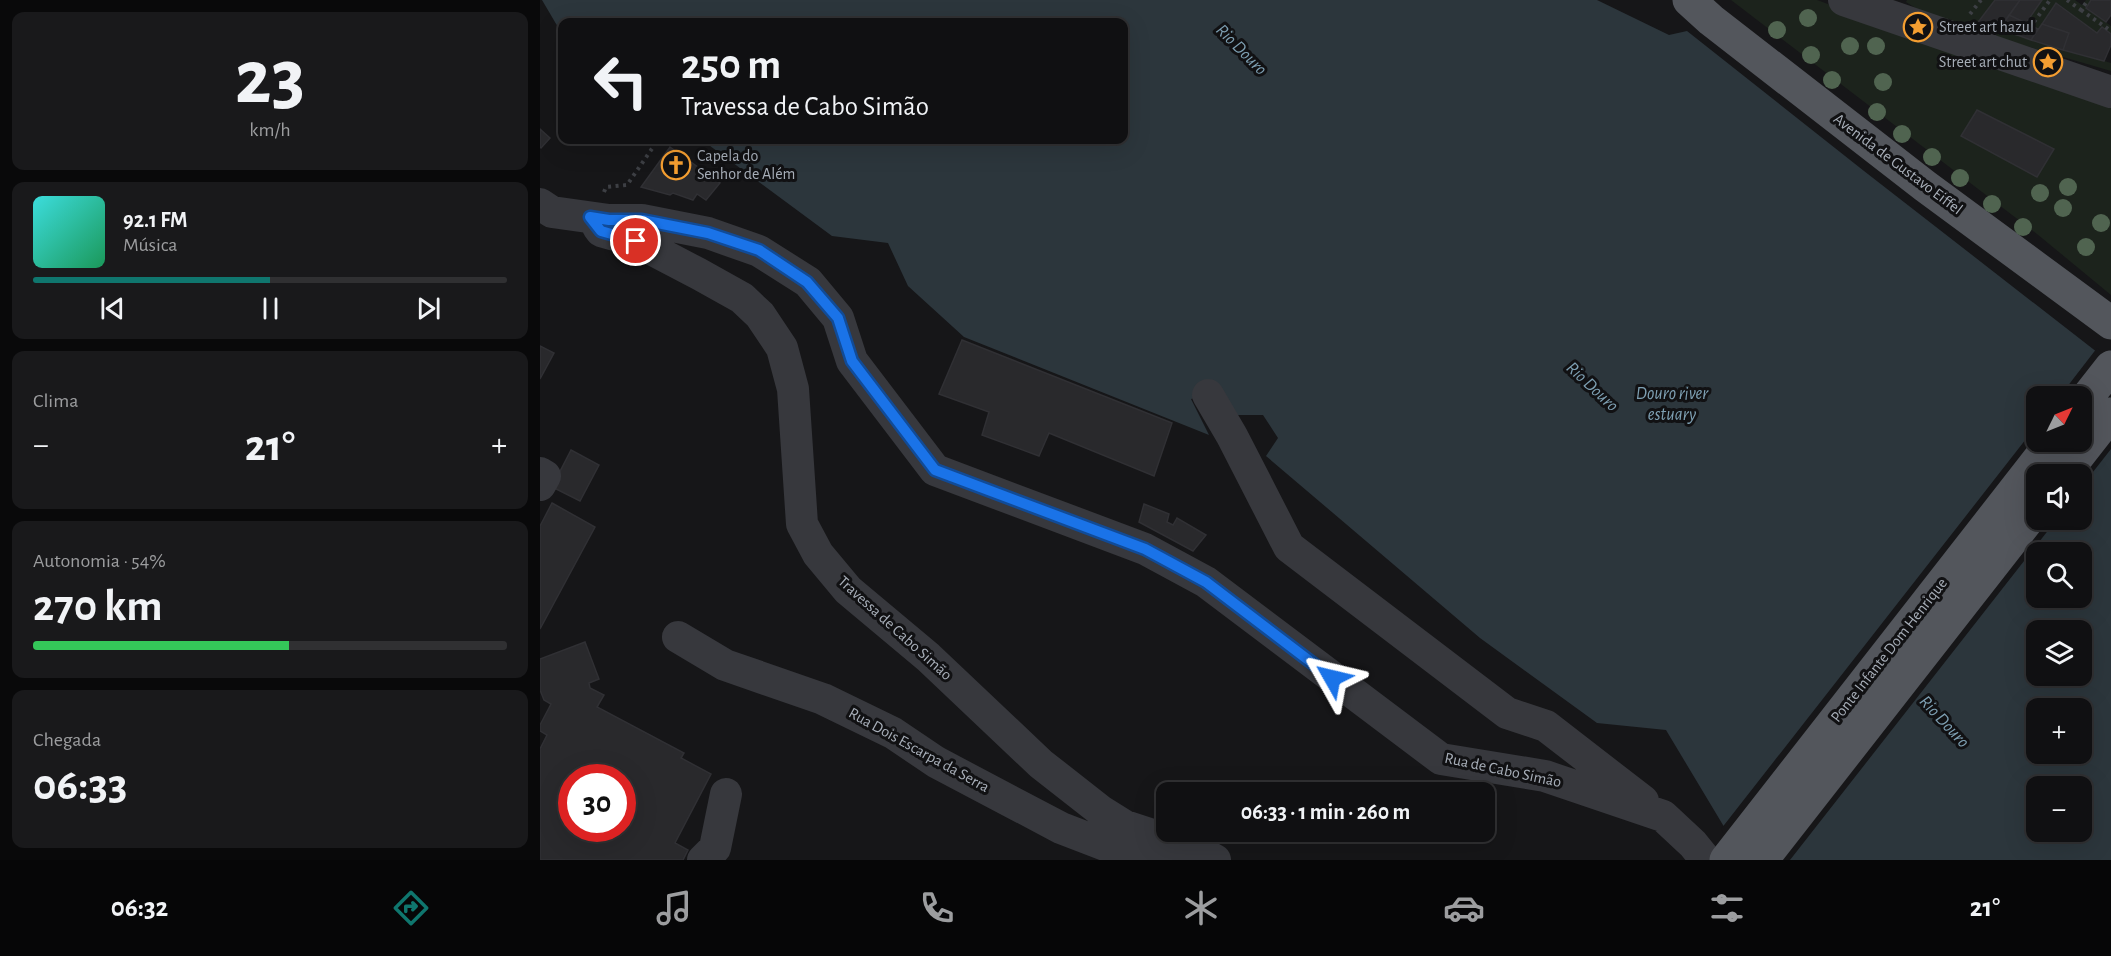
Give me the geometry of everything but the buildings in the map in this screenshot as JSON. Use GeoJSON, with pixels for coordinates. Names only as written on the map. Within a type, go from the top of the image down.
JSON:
{"type":"FeatureCollection","features":[{"type":"Feature","properties":{"kind":"main road","name":"Avenida de Gustavo Eiffel"},"geometry":{"type":"LineString","coordinates":[[1689,0],[1711,20],[1925,186],[2111,323]]}},
{"type":"Feature","properties":{"kind":"main road"},"geometry":{"type":"LineString","coordinates":[[2092,391],[2111,367]]}},
{"type":"Feature","properties":{"kind":"main road"},"geometry":{"type":"LineString","coordinates":[[2072,464],[2111,414]]}},
{"type":"Feature","properties":{"kind":"main road","name":"Ponte Infante Dom Henrique"},"geometry":{"type":"LineString","coordinates":[[1726,860],[2044,452]]}},
{"type":"Feature","properties":{"kind":"main road","name":"Ponte Infante Dom Henrique"},"geometry":{"type":"LineString","coordinates":[[1762,860],[2026,522]]}},
{"type":"Feature","properties":{"kind":"street"},"geometry":{"type":"LineString","coordinates":[[1845,0],[2111,92]]}},
{"type":"Feature","properties":{"kind":"street","name":"Rua de Cabo Simão"},"geometry":{"type":"LineString","coordinates":[[540,204],[552,212],[597,205],[609,220],[642,220],[708,233],[759,250],[807,282],[838,318],[852,361],[935,470],[1145,549],[1206,582],[1441,759],[1545,776],[1663,816],[1693,844],[1706,860]]}},
{"type":"Feature","properties":{"kind":"street","name":"Travessa de Cabo Simão"},"geometry":{"type":"LineString","coordinates":[[597,205],[601,231],[636,241],[742,298],[760,315],[782,348],[793,389],[802,524],[818,554],[849,590],[927,657],[1041,764],[1101,811],[1125,826],[1196,856]]}},
{"type":"Feature","properties":{"kind":"street"},"geometry":{"type":"LineString","coordinates":[[1208,395],[1232,436],[1289,547],[1507,714],[1546,726],[1663,816]]}},
{"type":"Feature","properties":{"kind":"street"},"geometry":{"type":"LineString","coordinates":[[540,473],[545,476],[540,485]]}},
{"type":"Feature","properties":{"kind":"street","name":"Rua Dois Escarpa da Serra"},"geometry":{"type":"LineString","coordinates":[[678,637],[725,665],[823,699],[893,733],[936,762],[1062,828],[1118,850],[1161,860]]}},
{"type":"Feature","properties":{"kind":"street"},"geometry":{"type":"LineString","coordinates":[[703,860],[715,848],[726,794]]}},
{"type":"Feature","properties":{"kind":"path"},"geometry":{"type":"LineString","coordinates":[[1969,15],[1981,0]]}},
{"type":"Feature","properties":{"kind":"path"},"geometry":{"type":"LineString","coordinates":[[2034,22],[2050,0]]}},
{"type":"Feature","properties":{"kind":"path"},"geometry":{"type":"LineString","coordinates":[[2067,0],[2111,31]]}},
{"type":"Feature","properties":{"kind":"path"},"geometry":{"type":"LineString","coordinates":[[2081,10],[2088,0]]}},
{"type":"Feature","properties":{"kind":"path"},"geometry":{"type":"LineString","coordinates":[[597,205],[606,187],[627,185],[655,144]]}},
{"type":"Feature","properties":{"kind":"shaded area"},"geometry":{"type":"Polygon","coordinates":[[[1731,0],[1817,0],[2081,97],[2111,105],[2111,295],[2037,234],[1731,0]],[[1977,111],[1962,136],[2037,177],[2054,149],[1977,111]]]}},
{"type":"Feature","properties":{"kind":"shaded area"},"geometry":{"type":"Polygon","coordinates":[[[1907,0],[1995,0],[1972,30],[1925,14],[1906,2],[1907,0]]]}},
{"type":"Feature","properties":{"kind":"shaded area"},"geometry":{"type":"Polygon","coordinates":[[[2042,0],[2075,0],[2082,5],[2086,0],[2091,0],[2086,8],[2111,26],[2111,34],[2102,27],[2097,33],[2057,3],[2038,29],[2026,23],[2042,0]]]}},
{"type":"Feature","properties":{"kind":"shaded area"},"geometry":{"type":"Polygon","coordinates":[[[1999,29],[2111,63],[2111,71],[1994,37],[1999,29]]]}},
{"type":"Feature","properties":{"kind":"water","name":"Douro river estuary"},"geometry":{"type":"Polygon","coordinates":[[[542,0],[1597,0],[1669,35],[1687,31],[2111,363],[2111,860],[1744,860],[1666,730],[1597,723],[1480,638],[1266,456],[1278,438],[1263,415],[1230,415],[1218,392],[1191,399],[1209,435],[964,337],[908,286],[888,243],[832,236],[707,144],[1128,144],[1128,18],[558,18],[558,27],[542,0]]]}},
{"type":"Feature","properties":{"kind":"pier"},"geometry":{"type":"Polygon","coordinates":[[[2097,348],[2111,359],[2111,449],[2092,473],[2092,464],[2026,464],[2026,530],[2048,530],[2039,542],[2026,542],[2026,559],[1790,860],[1740,860],[1721,829],[2026,439],[2026,452],[2092,452],[2092,386],[2068,386],[2097,348]]]}},
{"type":"Feature","properties":{"kind":"place","name":"Street art hazul"},"geometry":{"type":"Point","coordinates":[1918,27]}},
{"type":"Feature","properties":{"kind":"place","name":"Street art chut"},"geometry":{"type":"Point","coordinates":[2048,62]}},
{"type":"Feature","properties":{"kind":"place","name":"Capela do Senhor de Além"},"geometry":{"type":"Point","coordinates":[676,165]}},
{"type":"Feature","properties":{"kind":"route"},"geometry":{"type":"LineString","coordinates":[[636,241],[601,231],[590,217],[609,220],[642,220],[708,233],[759,250],[807,282],[838,318],[852,361],[935,470],[1145,549],[1206,582],[1332,678]]}},
{"type":"Feature","properties":{"kind":"water label","name":"Rio Douro"},"geometry":{"type":"Point","coordinates":[1241,50]}},
{"type":"Feature","properties":{"kind":"water label","name":"Rio Douro"},"geometry":{"type":"Point","coordinates":[1592,387]}},
{"type":"Feature","properties":{"kind":"water label","name":"Rio Douro"},"geometry":{"type":"Point","coordinates":[1944,722]}}]}
